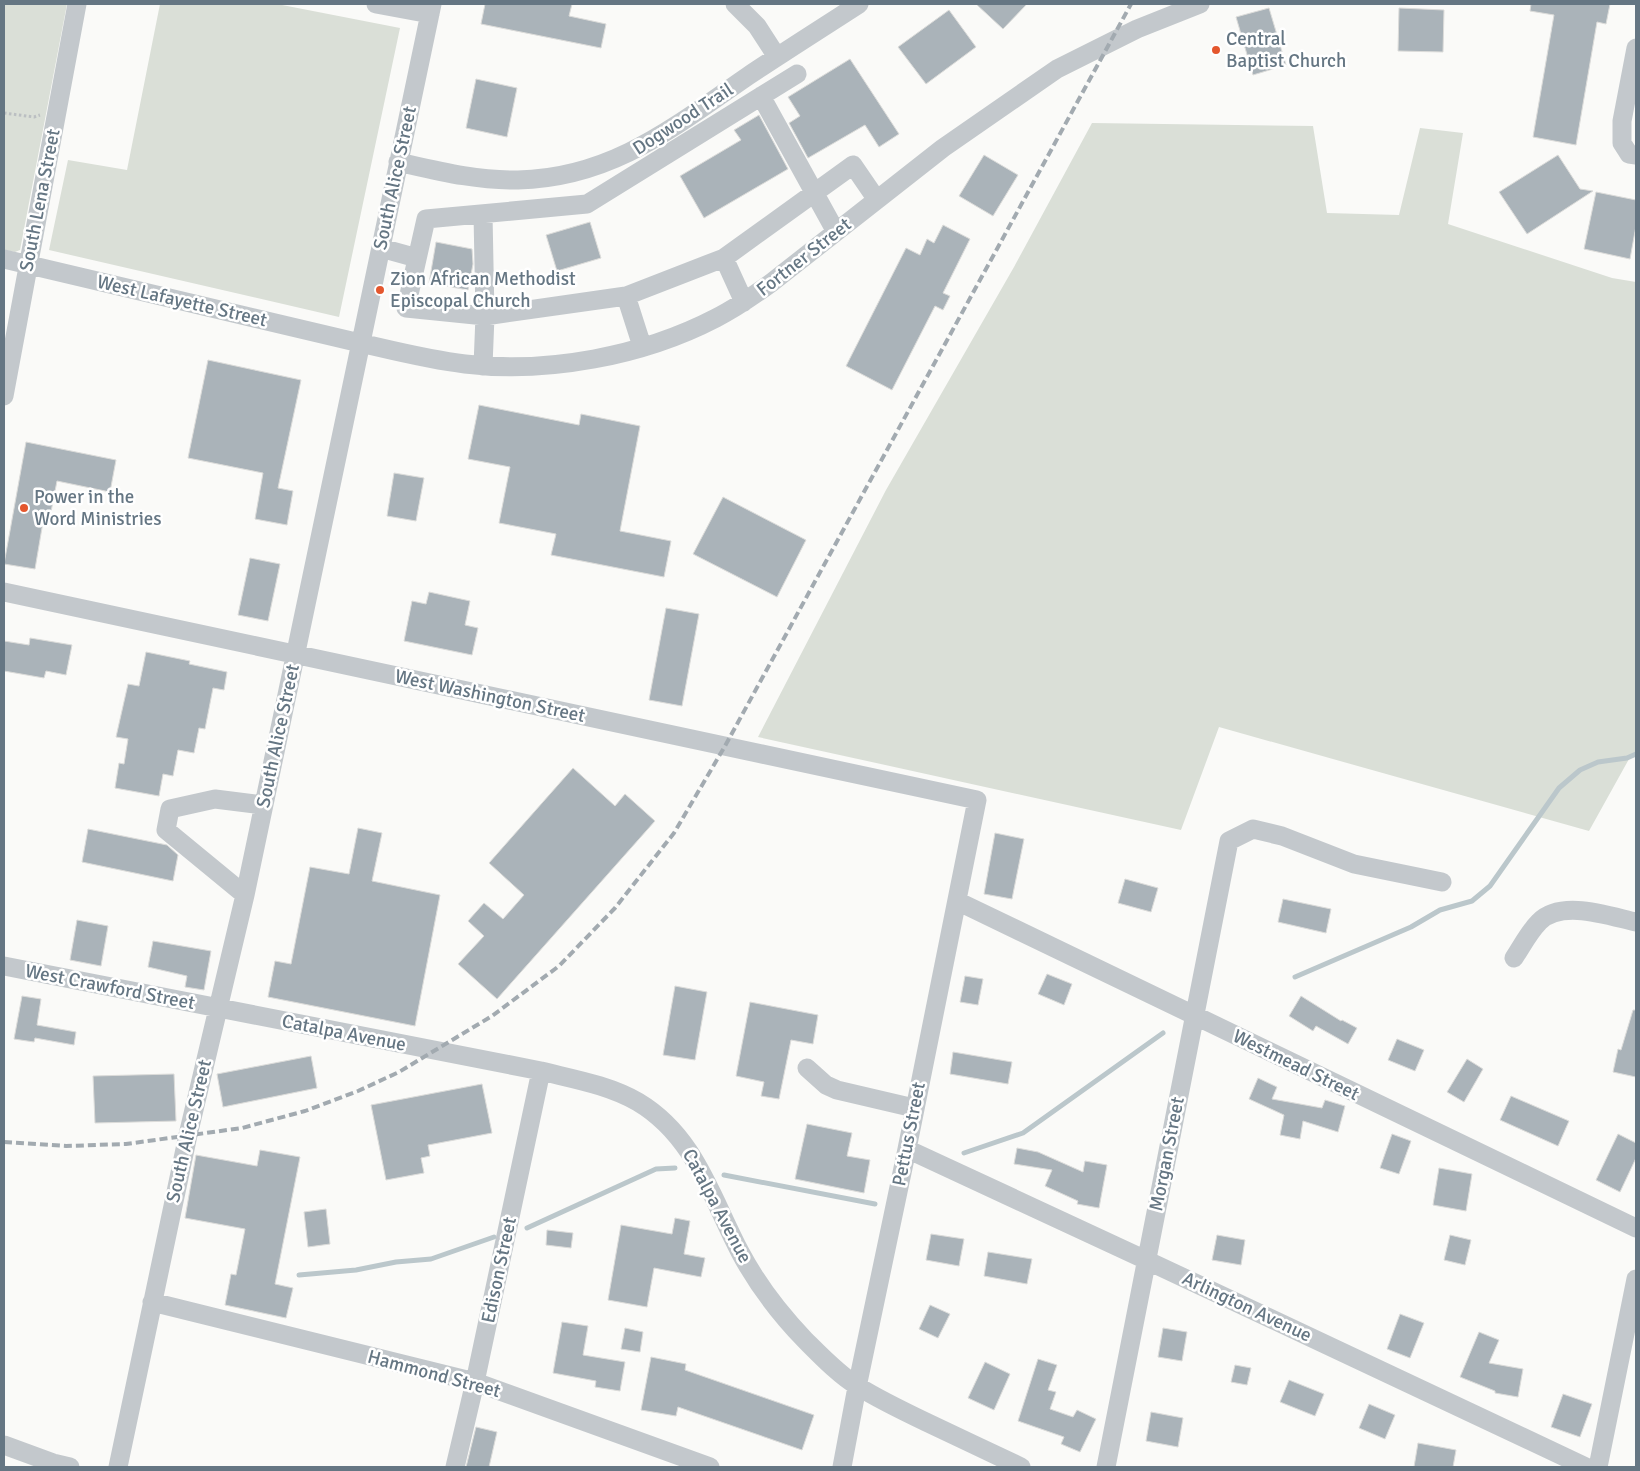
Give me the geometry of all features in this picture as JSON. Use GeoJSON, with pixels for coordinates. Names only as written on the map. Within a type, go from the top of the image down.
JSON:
{"type":"FeatureCollection","features":[{"type":"Feature","properties":{"kind":"street","name":"South Lena Street"},"geometry":{"type":"LineString","coordinates":[[4,396],[77,4]]}},
{"type":"Feature","properties":{"kind":"street"},"geometry":{"type":"LineString","coordinates":[[376,4],[431,9]]}},
{"type":"Feature","properties":{"kind":"street"},"geometry":{"type":"LineString","coordinates":[[735,4],[757,26],[777,57]]}},
{"type":"Feature","properties":{"kind":"street","name":"Dogwood Trail"},"geometry":{"type":"LineString","coordinates":[[398,162],[477,179],[518,180],[562,176],[578,172],[624,156],[654,140],[858,4]]}},
{"type":"Feature","properties":{"kind":"street","name":"Fortner Street"},"geometry":{"type":"LineString","coordinates":[[360,343],[419,356],[483,366],[542,366],[591,359],[686,332],[744,302],[943,148],[1057,69],[1137,29],[1200,4]]}},
{"type":"Feature","properties":{"kind":"street","name":"South Alice Street"},"geometry":{"type":"LineString","coordinates":[[118,1467],[152,1302],[217,1008],[245,895],[431,9]]}},
{"type":"Feature","properties":{"kind":"street"},"geometry":{"type":"LineString","coordinates":[[1636,48],[1622,121],[1622,143],[1628,154],[1636,155]]}},
{"type":"Feature","properties":{"kind":"street"},"geometry":{"type":"LineString","coordinates":[[797,74],[587,204],[426,219],[406,308],[485,316],[626,296],[724,258],[853,165],[877,200]]}},
{"type":"Feature","properties":{"kind":"street"},"geometry":{"type":"LineString","coordinates":[[761,96],[836,232]]}},
{"type":"Feature","properties":{"kind":"street"},"geometry":{"type":"LineString","coordinates":[[483,214],[485,316],[483,366]]}},
{"type":"Feature","properties":{"kind":"street"},"geometry":{"type":"LineString","coordinates":[[380,248],[417,258]]}},
{"type":"Feature","properties":{"kind":"street"},"geometry":{"type":"LineString","coordinates":[[724,258],[744,302]]}},
{"type":"Feature","properties":{"kind":"street","name":"West Lafayette Street"},"geometry":{"type":"LineString","coordinates":[[4,259],[360,343]]}},
{"type":"Feature","properties":{"kind":"street"},"geometry":{"type":"LineString","coordinates":[[626,296],[642,346]]}},
{"type":"Feature","properties":{"kind":"street","name":"West Washington Street"},"geometry":{"type":"LineString","coordinates":[[4,592],[977,800]]}},
{"type":"Feature","properties":{"kind":"street"},"geometry":{"type":"LineString","coordinates":[[245,895],[166,830],[170,809],[215,799],[264,804]]}},
{"type":"Feature","properties":{"kind":"street","name":"Pettus Street"},"geometry":{"type":"LineString","coordinates":[[842,1467],[977,800]]}},
{"type":"Feature","properties":{"kind":"street","name":"Morgan Street"},"geometry":{"type":"LineString","coordinates":[[1106,1467],[1229,841],[1252,829],[1282,836],[1354,864],[1442,882]]}},
{"type":"Feature","properties":{"kind":"street","name":"Westmead Street"},"geometry":{"type":"LineString","coordinates":[[957,901],[1636,1228]]}},
{"type":"Feature","properties":{"kind":"street"},"geometry":{"type":"LineString","coordinates":[[1514,958],[1538,923],[1547,915],[1561,910],[1578,910],[1636,922]]}},
{"type":"Feature","properties":{"kind":"street","name":"West Crawford Street"},"geometry":{"type":"LineString","coordinates":[[4,966],[217,1008]]}},
{"type":"Feature","properties":{"kind":"street","name":"Catalpa Avenue"},"geometry":{"type":"LineString","coordinates":[[217,1008],[582,1081],[636,1101],[670,1127],[680,1139],[696,1162],[740,1253],[784,1317],[806,1341],[857,1386],[898,1408],[1021,1467]]}},
{"type":"Feature","properties":{"kind":"street"},"geometry":{"type":"LineString","coordinates":[[807,1068],[826,1085],[837,1090],[914,1108]]}},
{"type":"Feature","properties":{"kind":"street","name":"Edison Street"},"geometry":{"type":"LineString","coordinates":[[455,1467],[541,1072]]}},
{"type":"Feature","properties":{"kind":"street","name":"Arlington Avenue"},"geometry":{"type":"LineString","coordinates":[[907,1150],[1586,1467]]}},
{"type":"Feature","properties":{"kind":"street"},"geometry":{"type":"LineString","coordinates":[[1598,1467],[1636,1279]]}},
{"type":"Feature","properties":{"kind":"street","name":"Hammond Street"},"geometry":{"type":"LineString","coordinates":[[152,1302],[475,1382],[710,1467]]}},
{"type":"Feature","properties":{"kind":"street"},"geometry":{"type":"LineString","coordinates":[[4,1445],[53,1463],[70,1467]]}},
{"type":"Feature","properties":{"kind":"shaded area"},"geometry":{"type":"Polygon","coordinates":[[[4,4],[67,4],[20,250],[15,252],[4,250],[4,4]]]}},
{"type":"Feature","properties":{"kind":"shaded area"},"geometry":{"type":"Polygon","coordinates":[[[160,4],[277,4],[400,28],[339,317],[49,250],[68,160],[127,170],[160,4]]]}},
{"type":"Feature","properties":{"kind":"shaded area"},"geometry":{"type":"Polygon","coordinates":[[[1092,123],[1313,126],[1327,213],[1399,215],[1420,128],[1463,133],[1448,224],[1612,278],[1636,282],[1636,753],[1629,759],[1589,831],[1219,727],[1181,830],[758,737],[886,490],[1014,267],[1092,123]]]}},
{"type":"Feature","properties":{"kind":"building"},"geometry":{"type":"Polygon","coordinates":[[[485,4],[572,4],[569,16],[606,24],[601,48],[481,24],[485,4]]]}},
{"type":"Feature","properties":{"kind":"building"},"geometry":{"type":"Polygon","coordinates":[[[976,4],[1027,4],[1003,29],[976,4]]]}},
{"type":"Feature","properties":{"kind":"building"},"geometry":{"type":"Polygon","coordinates":[[[1531,4],[1610,4],[1606,24],[1597,22],[1576,145],[1533,137],[1554,15],[1530,11],[1531,4]]]}},
{"type":"Feature","properties":{"kind":"building"},"geometry":{"type":"Polygon","coordinates":[[[1269,8],[1286,65],[1253,75],[1236,17],[1269,8]]]}},
{"type":"Feature","properties":{"kind":"building"},"geometry":{"type":"Polygon","coordinates":[[[1399,8],[1444,10],[1443,52],[1398,51],[1399,8]]]}},
{"type":"Feature","properties":{"kind":"building"},"geometry":{"type":"Polygon","coordinates":[[[949,10],[976,47],[926,84],[898,47],[949,10]]]}},
{"type":"Feature","properties":{"kind":"building"},"geometry":{"type":"Polygon","coordinates":[[[850,59],[899,134],[879,147],[865,125],[808,158],[789,123],[800,116],[788,97],[850,59]]]}},
{"type":"Feature","properties":{"kind":"building"},"geometry":{"type":"Polygon","coordinates":[[[476,79],[517,88],[507,137],[466,128],[476,79]]]}},
{"type":"Feature","properties":{"kind":"building"},"geometry":{"type":"Polygon","coordinates":[[[759,115],[788,169],[704,218],[680,176],[741,140],[734,130],[759,115]]]}},
{"type":"Feature","properties":{"kind":"building"},"geometry":{"type":"Polygon","coordinates":[[[984,155],[1018,175],[993,216],[959,196],[984,155]]]}},
{"type":"Feature","properties":{"kind":"building"},"geometry":{"type":"Polygon","coordinates":[[[1558,155],[1580,189],[1593,191],[1527,234],[1499,192],[1558,155]]]}},
{"type":"Feature","properties":{"kind":"building"},"geometry":{"type":"Polygon","coordinates":[[[1596,192],[1636,200],[1636,226],[1630,259],[1584,249],[1596,192]]]}},
{"type":"Feature","properties":{"kind":"building"},"geometry":{"type":"Polygon","coordinates":[[[590,222],[601,258],[557,271],[546,235],[590,222]]]}},
{"type":"Feature","properties":{"kind":"building"},"geometry":{"type":"Polygon","coordinates":[[[943,225],[970,239],[943,293],[950,296],[943,310],[935,306],[892,390],[846,366],[906,248],[920,255],[927,239],[934,243],[943,225]]]}},
{"type":"Feature","properties":{"kind":"building"},"geometry":{"type":"Polygon","coordinates":[[[436,242],[472,249],[473,264],[468,290],[429,283],[436,242]]]}},
{"type":"Feature","properties":{"kind":"building"},"geometry":{"type":"Polygon","coordinates":[[[208,360],[301,380],[278,488],[293,491],[287,525],[255,519],[263,473],[188,458],[208,360]]]}},
{"type":"Feature","properties":{"kind":"building"},"geometry":{"type":"Polygon","coordinates":[[[479,405],[579,425],[581,414],[640,426],[620,531],[671,541],[664,577],[551,555],[556,534],[499,523],[510,467],[468,459],[479,405]]]}},
{"type":"Feature","properties":{"kind":"building"},"geometry":{"type":"Polygon","coordinates":[[[26,442],[116,460],[110,492],[57,481],[50,517],[44,516],[35,569],[4,564],[26,442]]]}},
{"type":"Feature","properties":{"kind":"building"},"geometry":{"type":"Polygon","coordinates":[[[394,473],[424,478],[416,521],[387,516],[394,473]]]}},
{"type":"Feature","properties":{"kind":"building"},"geometry":{"type":"Polygon","coordinates":[[[723,497],[806,540],[777,597],[693,554],[723,497]]]}},
{"type":"Feature","properties":{"kind":"building"},"geometry":{"type":"Polygon","coordinates":[[[250,558],[280,564],[268,621],[238,615],[250,558]]]}},
{"type":"Feature","properties":{"kind":"building"},"geometry":{"type":"Polygon","coordinates":[[[429,592],[470,601],[465,625],[478,628],[472,655],[404,641],[412,601],[426,604],[429,592]]]}},
{"type":"Feature","properties":{"kind":"building"},"geometry":{"type":"Polygon","coordinates":[[[666,608],[699,614],[682,706],[649,700],[666,608]]]}},
{"type":"Feature","properties":{"kind":"building"},"geometry":{"type":"Polygon","coordinates":[[[30,638],[72,645],[66,675],[46,671],[44,678],[4,671],[4,641],[29,645],[30,638]]]}},
{"type":"Feature","properties":{"kind":"building"},"geometry":{"type":"Polygon","coordinates":[[[146,652],[190,661],[189,664],[227,672],[224,690],[213,688],[205,729],[199,728],[194,753],[178,750],[173,776],[163,774],[159,796],[115,788],[119,763],[124,764],[128,739],[116,737],[128,684],[139,686],[146,652]]]}},
{"type":"Feature","properties":{"kind":"building"},"geometry":{"type":"Polygon","coordinates":[[[573,768],[615,806],[625,794],[655,821],[497,999],[458,964],[484,936],[468,921],[484,903],[503,919],[524,895],[489,863],[573,768]]]}},
{"type":"Feature","properties":{"kind":"building"},"geometry":{"type":"Polygon","coordinates":[[[358,828],[382,833],[372,881],[440,895],[415,1026],[268,997],[275,961],[291,964],[310,867],[349,874],[358,828]]]}},
{"type":"Feature","properties":{"kind":"building"},"geometry":{"type":"Polygon","coordinates":[[[88,829],[167,845],[178,855],[173,881],[82,862],[88,829]]]}},
{"type":"Feature","properties":{"kind":"building"},"geometry":{"type":"Polygon","coordinates":[[[995,833],[1024,839],[1012,899],[984,894],[995,833]]]}},
{"type":"Feature","properties":{"kind":"building"},"geometry":{"type":"Polygon","coordinates":[[[1125,879],[1158,888],[1151,912],[1118,903],[1125,879]]]}},
{"type":"Feature","properties":{"kind":"building"},"geometry":{"type":"Polygon","coordinates":[[[1283,899],[1331,909],[1326,933],[1278,922],[1283,899]]]}},
{"type":"Feature","properties":{"kind":"building"},"geometry":{"type":"Polygon","coordinates":[[[77,920],[108,926],[101,966],[70,960],[77,920]]]}},
{"type":"Feature","properties":{"kind":"building"},"geometry":{"type":"Polygon","coordinates":[[[153,941],[211,951],[204,990],[185,987],[187,976],[148,967],[153,941]]]}},
{"type":"Feature","properties":{"kind":"building"},"geometry":{"type":"Polygon","coordinates":[[[1047,974],[1072,984],[1064,1005],[1038,994],[1047,974]]]}},
{"type":"Feature","properties":{"kind":"building"},"geometry":{"type":"Polygon","coordinates":[[[965,976],[983,979],[978,1005],[960,1002],[965,976]]]}},
{"type":"Feature","properties":{"kind":"building"},"geometry":{"type":"Polygon","coordinates":[[[675,986],[707,992],[695,1060],[663,1055],[675,986]]]}},
{"type":"Feature","properties":{"kind":"building"},"geometry":{"type":"Polygon","coordinates":[[[22,996],[41,999],[37,1025],[76,1032],[74,1045],[35,1038],[34,1042],[14,1039],[22,996]]]}},
{"type":"Feature","properties":{"kind":"building"},"geometry":{"type":"Polygon","coordinates":[[[1301,996],[1341,1021],[1357,1028],[1348,1044],[1316,1026],[1313,1031],[1289,1016],[1301,996]]]}},
{"type":"Feature","properties":{"kind":"building"},"geometry":{"type":"Polygon","coordinates":[[[750,1002],[818,1015],[813,1044],[791,1040],[779,1099],[761,1096],[764,1082],[736,1076],[750,1002]]]}},
{"type":"Feature","properties":{"kind":"building"},"geometry":{"type":"Polygon","coordinates":[[[1633,1010],[1636,1010],[1636,1077],[1613,1072],[1618,1049],[1621,1050],[1633,1010]]]}},
{"type":"Feature","properties":{"kind":"building"},"geometry":{"type":"Polygon","coordinates":[[[1397,1039],[1424,1050],[1415,1071],[1388,1060],[1397,1039]]]}},
{"type":"Feature","properties":{"kind":"building"},"geometry":{"type":"Polygon","coordinates":[[[953,1052],[1012,1062],[1008,1084],[950,1074],[953,1052]]]}},
{"type":"Feature","properties":{"kind":"building"},"geometry":{"type":"Polygon","coordinates":[[[311,1056],[317,1088],[223,1107],[217,1074],[311,1056]]]}},
{"type":"Feature","properties":{"kind":"building"},"geometry":{"type":"Polygon","coordinates":[[[1467,1059],[1483,1069],[1464,1102],[1447,1092],[1467,1059]]]}},
{"type":"Feature","properties":{"kind":"building"},"geometry":{"type":"Polygon","coordinates":[[[174,1074],[176,1121],[95,1123],[93,1076],[174,1074]]]}},
{"type":"Feature","properties":{"kind":"building"},"geometry":{"type":"Polygon","coordinates":[[[1258,1078],[1277,1087],[1272,1099],[1322,1108],[1325,1100],[1345,1106],[1338,1132],[1303,1121],[1300,1139],[1280,1135],[1284,1115],[1249,1099],[1258,1078]]]}},
{"type":"Feature","properties":{"kind":"building"},"geometry":{"type":"Polygon","coordinates":[[[482,1084],[492,1133],[428,1145],[430,1156],[421,1158],[424,1173],[386,1180],[371,1105],[482,1084]]]}},
{"type":"Feature","properties":{"kind":"building"},"geometry":{"type":"Polygon","coordinates":[[[1511,1096],[1569,1121],[1558,1146],[1500,1120],[1511,1096]]]}},
{"type":"Feature","properties":{"kind":"building"},"geometry":{"type":"Polygon","coordinates":[[[807,1124],[852,1133],[847,1156],[870,1160],[864,1193],[795,1179],[807,1124]]]}},
{"type":"Feature","properties":{"kind":"building"},"geometry":{"type":"Polygon","coordinates":[[[1392,1134],[1411,1141],[1399,1174],[1380,1168],[1392,1134]]]}},
{"type":"Feature","properties":{"kind":"building"},"geometry":{"type":"Polygon","coordinates":[[[1618,1134],[1636,1143],[1636,1158],[1620,1192],[1596,1180],[1618,1134]]]}},
{"type":"Feature","properties":{"kind":"building"},"geometry":{"type":"Polygon","coordinates":[[[1017,1148],[1038,1152],[1083,1172],[1085,1161],[1107,1165],[1099,1208],[1077,1204],[1078,1201],[1045,1186],[1052,1170],[1014,1164],[1017,1148]]]}},
{"type":"Feature","properties":{"kind":"building"},"geometry":{"type":"Polygon","coordinates":[[[260,1150],[300,1157],[275,1284],[293,1288],[286,1318],[225,1305],[231,1274],[236,1275],[245,1229],[185,1218],[196,1155],[257,1166],[260,1150]]]}},
{"type":"Feature","properties":{"kind":"building"},"geometry":{"type":"Polygon","coordinates":[[[1439,1168],[1472,1174],[1466,1211],[1433,1205],[1439,1168]]]}},
{"type":"Feature","properties":{"kind":"building"},"geometry":{"type":"Polygon","coordinates":[[[326,1209],[330,1244],[308,1247],[304,1212],[326,1209]]]}},
{"type":"Feature","properties":{"kind":"building"},"geometry":{"type":"Polygon","coordinates":[[[675,1218],[690,1221],[684,1254],[705,1258],[701,1277],[654,1268],[647,1307],[608,1300],[621,1225],[672,1234],[675,1218]]]}},
{"type":"Feature","properties":{"kind":"building"},"geometry":{"type":"Polygon","coordinates":[[[547,1230],[573,1233],[571,1248],[546,1245],[547,1230]]]}},
{"type":"Feature","properties":{"kind":"building"},"geometry":{"type":"Polygon","coordinates":[[[931,1234],[964,1239],[959,1266],[926,1260],[931,1234]]]}},
{"type":"Feature","properties":{"kind":"building"},"geometry":{"type":"Polygon","coordinates":[[[1217,1235],[1245,1240],[1241,1265],[1212,1260],[1217,1235]]]}},
{"type":"Feature","properties":{"kind":"building"},"geometry":{"type":"Polygon","coordinates":[[[1450,1235],[1471,1240],[1465,1265],[1444,1260],[1450,1235]]]}},
{"type":"Feature","properties":{"kind":"building"},"geometry":{"type":"Polygon","coordinates":[[[988,1252],[1032,1259],[1027,1284],[984,1276],[988,1252]]]}},
{"type":"Feature","properties":{"kind":"building"},"geometry":{"type":"Polygon","coordinates":[[[930,1305],[950,1314],[938,1338],[919,1329],[930,1305]]]}},
{"type":"Feature","properties":{"kind":"building"},"geometry":{"type":"Polygon","coordinates":[[[1400,1314],[1424,1323],[1410,1358],[1387,1349],[1400,1314]]]}},
{"type":"Feature","properties":{"kind":"building"},"geometry":{"type":"Polygon","coordinates":[[[562,1322],[588,1326],[583,1355],[625,1362],[620,1391],[595,1387],[596,1381],[553,1373],[562,1322]]]}},
{"type":"Feature","properties":{"kind":"building"},"geometry":{"type":"Polygon","coordinates":[[[625,1328],[643,1332],[640,1352],[621,1349],[625,1328]]]}},
{"type":"Feature","properties":{"kind":"building"},"geometry":{"type":"Polygon","coordinates":[[[1163,1328],[1187,1332],[1182,1361],[1158,1357],[1163,1328]]]}},
{"type":"Feature","properties":{"kind":"building"},"geometry":{"type":"Polygon","coordinates":[[[1479,1332],[1499,1340],[1489,1363],[1523,1369],[1518,1397],[1495,1393],[1495,1391],[1460,1377],[1479,1332]]]}},
{"type":"Feature","properties":{"kind":"building"},"geometry":{"type":"Polygon","coordinates":[[[651,1357],[686,1364],[685,1370],[814,1415],[802,1450],[678,1407],[676,1416],[641,1410],[651,1357]]]}},
{"type":"Feature","properties":{"kind":"building"},"geometry":{"type":"Polygon","coordinates":[[[1038,1359],[1057,1365],[1048,1390],[1056,1392],[1050,1409],[1073,1417],[1077,1410],[1096,1419],[1080,1452],[1061,1444],[1064,1437],[1018,1421],[1038,1359]]]}},
{"type":"Feature","properties":{"kind":"building"},"geometry":{"type":"Polygon","coordinates":[[[985,1362],[1010,1374],[994,1410],[968,1398],[985,1362]]]}},
{"type":"Feature","properties":{"kind":"building"},"geometry":{"type":"Polygon","coordinates":[[[1235,1365],[1251,1368],[1247,1385],[1231,1382],[1235,1365]]]}},
{"type":"Feature","properties":{"kind":"building"},"geometry":{"type":"Polygon","coordinates":[[[1289,1380],[1324,1394],[1315,1416],[1280,1402],[1289,1380]]]}},
{"type":"Feature","properties":{"kind":"building"},"geometry":{"type":"Polygon","coordinates":[[[1563,1394],[1592,1404],[1580,1437],[1551,1427],[1563,1394]]]}},
{"type":"Feature","properties":{"kind":"building"},"geometry":{"type":"Polygon","coordinates":[[[1369,1404],[1395,1415],[1385,1439],[1359,1428],[1369,1404]]]}},
{"type":"Feature","properties":{"kind":"building"},"geometry":{"type":"Polygon","coordinates":[[[1151,1412],[1183,1418],[1178,1447],[1146,1441],[1151,1412]]]}},
{"type":"Feature","properties":{"kind":"building"},"geometry":{"type":"Polygon","coordinates":[[[476,1427],[497,1432],[489,1467],[466,1467],[476,1427]]]}},
{"type":"Feature","properties":{"kind":"building"},"geometry":{"type":"Polygon","coordinates":[[[1418,1443],[1456,1450],[1453,1467],[1414,1467],[1418,1443]]]}},
{"type":"Feature","properties":{"kind":"waterway"},"geometry":{"type":"LineString","coordinates":[[1295,977],[1411,927],[1440,910],[1472,901],[1490,886],[1559,788],[1580,770],[1598,762],[1627,758],[1636,754]]}},
{"type":"Feature","properties":{"kind":"waterway"},"geometry":{"type":"LineString","coordinates":[[964,1153],[1023,1133],[1163,1033]]}},
{"type":"Feature","properties":{"kind":"waterway"},"geometry":{"type":"LineString","coordinates":[[527,1228],[656,1169],[675,1168]]}},
{"type":"Feature","properties":{"kind":"waterway"},"geometry":{"type":"LineString","coordinates":[[724,1175],[875,1204]]}},
{"type":"Feature","properties":{"kind":"waterway"},"geometry":{"type":"LineString","coordinates":[[299,1275],[356,1270],[396,1262],[431,1259],[494,1237]]}},
{"type":"Feature","properties":{"kind":"railway"},"geometry":{"type":"LineString","coordinates":[[4,1142],[66,1146],[126,1144],[242,1128],[305,1111],[358,1091],[399,1072],[492,1016],[559,966],[615,908],[674,833],[725,746],[1131,4]]}},
{"type":"Feature","properties":{"kind":"place","name":"Central Baptist Church"},"geometry":{"type":"Point","coordinates":[1216,50]}},
{"type":"Feature","properties":{"kind":"place","name":"Zion African Methodist Episcopal Church"},"geometry":{"type":"Point","coordinates":[380,290]}},
{"type":"Feature","properties":{"kind":"place","name":"Power in the Word Ministries"},"geometry":{"type":"Point","coordinates":[24,508]}}]}
